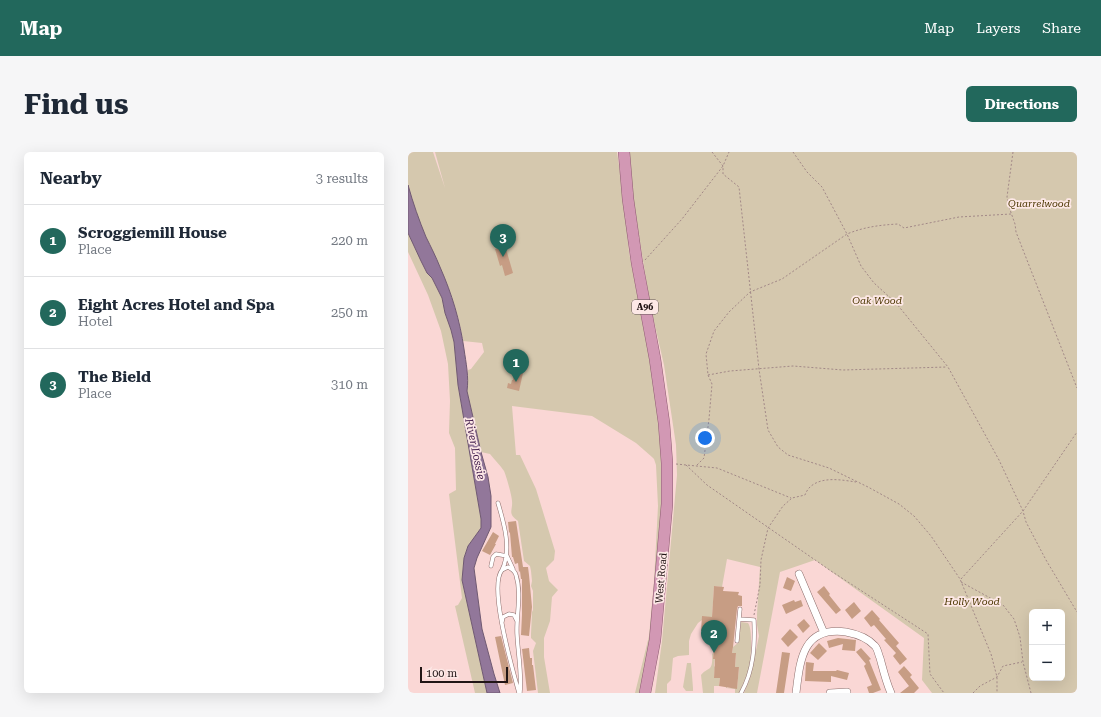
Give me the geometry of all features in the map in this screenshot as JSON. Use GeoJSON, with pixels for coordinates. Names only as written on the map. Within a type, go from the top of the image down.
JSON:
{"type":"FeatureCollection","features":[{"type":"Feature","properties":{"kind":"highway","name":"A96"},"geometry":{"type":"LineString","coordinates":[[624,152],[628,199],[638,267],[655,359],[664,423],[667,463]]}},
{"type":"Feature","properties":{"kind":"highway","name":"West Road"},"geometry":{"type":"LineString","coordinates":[[645,693],[655,640],[667,504],[667,463]]}},
{"type":"Feature","properties":{"kind":"street"},"geometry":{"type":"LineString","coordinates":[[799,574],[824,633]]}},
{"type":"Feature","properties":{"kind":"street"},"geometry":{"type":"LineString","coordinates":[[796,693],[799,665],[808,645],[813,639],[824,633],[843,632],[859,634],[876,647],[891,693]]}},
{"type":"Feature","properties":{"kind":"street"},"geometry":{"type":"LineString","coordinates":[[830,693],[847,692]]}},
{"type":"Feature","properties":{"kind":"lane"},"geometry":{"type":"LineString","coordinates":[[498,503],[504,527],[507,556],[506,563],[499,579],[498,604],[519,693]]}},
{"type":"Feature","properties":{"kind":"lane"},"geometry":{"type":"LineString","coordinates":[[491,566],[494,555],[507,556]]}},
{"type":"Feature","properties":{"kind":"lane"},"geometry":{"type":"LineString","coordinates":[[507,556],[518,582],[519,605],[517,633],[521,680],[519,693]]}},
{"type":"Feature","properties":{"kind":"lane"},"geometry":{"type":"LineString","coordinates":[[502,571],[508,567],[515,572]]}},
{"type":"Feature","properties":{"kind":"lane"},"geometry":{"type":"LineString","coordinates":[[737,641],[740,609]]}},
{"type":"Feature","properties":{"kind":"lane"},"geometry":{"type":"LineString","coordinates":[[502,623],[503,617],[509,614],[514,615],[517,621]]}},
{"type":"Feature","properties":{"kind":"lane"},"geometry":{"type":"LineString","coordinates":[[741,693],[748,679],[753,661],[755,641],[754,615]]}},
{"type":"Feature","properties":{"kind":"lane"},"geometry":{"type":"LineString","coordinates":[[739,619],[754,620]]}},
{"type":"Feature","properties":{"kind":"path"},"geometry":{"type":"LineString","coordinates":[[712,152],[723,166],[724,174],[739,188],[759,369],[768,430],[778,447],[788,455],[829,468],[859,482],[899,504],[914,516],[931,536],[961,582],[991,654],[997,677],[997,693]]}},
{"type":"Feature","properties":{"kind":"path"},"geometry":{"type":"LineString","coordinates":[[638,267],[682,219],[723,166],[729,152]]}},
{"type":"Feature","properties":{"kind":"path"},"geometry":{"type":"LineString","coordinates":[[793,152],[807,172],[822,187],[847,234],[861,266],[874,283],[896,303],[948,367],[999,460],[1023,511],[1026,522],[1046,560],[1077,612]]}},
{"type":"Feature","properties":{"kind":"path"},"geometry":{"type":"LineString","coordinates":[[1013,152],[1007,197],[1011,214],[1016,232],[1077,388]]}},
{"type":"Feature","properties":{"kind":"path"},"geometry":{"type":"LineString","coordinates":[[697,465],[704,458],[712,384],[708,375],[706,354],[714,330],[729,312],[750,292],[782,279],[847,234],[858,230],[875,226],[898,224],[904,228],[959,217],[1011,214]]}},
{"type":"Feature","properties":{"kind":"path"},"geometry":{"type":"LineString","coordinates":[[708,375],[730,371],[793,366],[843,370],[948,367]]}},
{"type":"Feature","properties":{"kind":"path"},"geometry":{"type":"LineString","coordinates":[[960,580],[1023,511],[1077,432]]}},
{"type":"Feature","properties":{"kind":"path"},"geometry":{"type":"LineString","coordinates":[[667,463],[717,468],[792,498]]}},
{"type":"Feature","properties":{"kind":"path"},"geometry":{"type":"LineString","coordinates":[[686,465],[707,485],[768,528],[830,571],[928,634],[930,674],[944,693]]}},
{"type":"Feature","properties":{"kind":"path"},"geometry":{"type":"LineString","coordinates":[[754,615],[760,585],[761,560],[768,528],[783,506],[792,498],[804,495],[810,487],[819,482],[836,479],[859,482]]}},
{"type":"Feature","properties":{"kind":"path"},"geometry":{"type":"LineString","coordinates":[[961,582],[1003,605],[1014,619],[1020,637],[1023,662],[1031,693]]}},
{"type":"Feature","properties":{"kind":"path"},"geometry":{"type":"LineString","coordinates":[[973,693],[980,686],[997,677],[1003,666],[1023,662]]}},
{"type":"Feature","properties":{"kind":"green space"},"geometry":{"type":"Polygon","coordinates":[[[408,152],[433,152],[445,188],[435,152],[617,152],[624,199],[629,252],[650,360],[659,423],[664,485],[652,637],[642,693],[635,693],[649,636],[654,582],[658,506],[656,465],[654,459],[636,443],[592,416],[512,406],[516,455],[520,455],[536,489],[555,551],[554,560],[546,568],[549,581],[558,590],[552,597],[550,621],[544,638],[544,657],[550,693],[538,693],[533,651],[536,643],[531,638],[533,591],[531,586],[532,581],[530,566],[524,561],[518,521],[511,512],[512,498],[505,473],[490,454],[481,452],[467,391],[468,370],[471,369],[484,352],[482,343],[463,341],[459,320],[449,289],[416,216],[408,185],[408,152]]]}},
{"type":"Feature","properties":{"kind":"green space","name":"Oak Wood"},"geometry":{"type":"Polygon","coordinates":[[[628,152],[1077,152],[1077,693],[932,693],[922,680],[924,638],[815,560],[780,572],[757,693],[744,693],[750,678],[759,636],[757,614],[760,567],[727,559],[722,587],[714,586],[712,618],[702,620],[698,623],[691,634],[689,641],[689,655],[673,658],[671,680],[667,684],[667,693],[655,693],[662,641],[677,475],[676,445],[664,365],[650,304],[633,198],[628,152]]]}},
{"type":"Feature","properties":{"kind":"green space"},"geometry":{"type":"Polygon","coordinates":[[[408,233],[427,273],[432,278],[442,298],[454,342],[458,385],[481,519],[481,528],[468,546],[464,558],[462,580],[487,693],[475,693],[455,606],[458,605],[462,598],[449,494],[456,490],[455,448],[449,433],[450,401],[448,364],[441,331],[428,295],[408,252],[408,233]]]}},
{"type":"Feature","properties":{"kind":"green space"},"geometry":{"type":"Polygon","coordinates":[[[741,622],[748,623],[750,626],[750,664],[740,692],[735,693],[735,689],[726,688],[726,685],[727,688],[737,688],[739,667],[735,667],[736,654],[732,653],[733,647],[739,642],[741,622]]]}},
{"type":"Feature","properties":{"kind":"green space"},"geometry":{"type":"Polygon","coordinates":[[[713,653],[713,659],[715,659],[714,678],[720,678],[719,686],[714,686],[714,693],[703,693],[701,675],[711,667],[713,653]]]}},
{"type":"Feature","properties":{"kind":"green space"},"geometry":{"type":"Polygon","coordinates":[[[687,663],[691,663],[693,691],[686,691],[683,687],[687,663]]]}},
{"type":"Feature","properties":{"kind":"water","name":"River Lossie"},"geometry":{"type":"Polygon","coordinates":[[[408,185],[423,231],[448,287],[458,318],[468,380],[467,391],[488,477],[491,496],[491,527],[474,568],[482,629],[500,693],[487,693],[462,580],[464,558],[468,546],[481,528],[481,519],[458,385],[454,342],[442,298],[432,278],[427,273],[408,233],[408,185]]]}},
{"type":"Feature","properties":{"kind":"building"},"geometry":{"type":"Polygon","coordinates":[[[504,242],[513,273],[505,276],[502,265],[500,266],[495,249],[500,248],[499,244],[504,242]]]}},
{"type":"Feature","properties":{"kind":"building"},"geometry":{"type":"Polygon","coordinates":[[[515,365],[520,366],[519,372],[523,373],[519,391],[507,388],[508,383],[511,384],[513,380],[515,365]]]}},
{"type":"Feature","properties":{"kind":"building"},"geometry":{"type":"Polygon","coordinates":[[[516,521],[523,567],[528,567],[529,575],[532,607],[529,636],[521,635],[522,579],[520,571],[519,572],[518,563],[515,564],[512,557],[509,532],[508,522],[516,521]]]}},
{"type":"Feature","properties":{"kind":"building"},"geometry":{"type":"Polygon","coordinates":[[[493,532],[499,536],[490,555],[482,551],[493,532]]]}},
{"type":"Feature","properties":{"kind":"building"},"geometry":{"type":"Polygon","coordinates":[[[787,577],[795,581],[791,591],[783,588],[787,577]]]}},
{"type":"Feature","properties":{"kind":"building"},"geometry":{"type":"Polygon","coordinates":[[[714,586],[724,587],[723,591],[739,592],[738,595],[742,596],[742,606],[738,606],[737,609],[732,653],[736,653],[735,667],[739,667],[737,689],[719,686],[720,678],[714,678],[715,659],[713,659],[715,632],[701,631],[702,616],[712,617],[714,586]]]}},
{"type":"Feature","properties":{"kind":"building"},"geometry":{"type":"Polygon","coordinates":[[[824,586],[841,610],[836,614],[817,592],[824,586]]]}},
{"type":"Feature","properties":{"kind":"building"},"geometry":{"type":"Polygon","coordinates":[[[794,600],[795,602],[801,600],[803,606],[786,614],[782,605],[794,600]]]}},
{"type":"Feature","properties":{"kind":"building"},"geometry":{"type":"Polygon","coordinates":[[[854,602],[861,611],[852,619],[845,610],[854,602]]]}},
{"type":"Feature","properties":{"kind":"building"},"geometry":{"type":"Polygon","coordinates":[[[872,610],[899,643],[896,646],[907,659],[900,665],[893,656],[896,653],[884,640],[886,639],[874,625],[871,627],[864,618],[872,610]]]}},
{"type":"Feature","properties":{"kind":"building"},"geometry":{"type":"Polygon","coordinates":[[[804,619],[810,626],[803,633],[797,625],[804,619]]]}},
{"type":"Feature","properties":{"kind":"building"},"geometry":{"type":"Polygon","coordinates":[[[790,629],[798,637],[788,647],[781,639],[790,629]]]}},
{"type":"Feature","properties":{"kind":"building"},"geometry":{"type":"Polygon","coordinates":[[[501,636],[513,683],[505,685],[495,637],[501,636]]]}},
{"type":"Feature","properties":{"kind":"building"},"geometry":{"type":"Polygon","coordinates":[[[838,638],[856,640],[855,651],[842,650],[843,644],[829,648],[827,641],[838,638]]]}},
{"type":"Feature","properties":{"kind":"building"},"geometry":{"type":"Polygon","coordinates":[[[819,643],[827,651],[818,660],[810,653],[819,643]]]}},
{"type":"Feature","properties":{"kind":"building"},"geometry":{"type":"Polygon","coordinates":[[[529,648],[530,658],[532,658],[536,690],[527,691],[522,649],[529,648]]]}},
{"type":"Feature","properties":{"kind":"building"},"geometry":{"type":"Polygon","coordinates":[[[861,648],[871,659],[869,660],[881,690],[873,693],[869,693],[867,687],[872,685],[864,666],[866,664],[856,652],[861,648]]]}},
{"type":"Feature","properties":{"kind":"building"},"geometry":{"type":"Polygon","coordinates":[[[782,652],[790,653],[784,693],[776,693],[782,652]]]}},
{"type":"Feature","properties":{"kind":"building"},"geometry":{"type":"Polygon","coordinates":[[[806,662],[814,663],[813,671],[837,670],[849,673],[847,680],[831,676],[831,682],[805,681],[806,662]]]}},
{"type":"Feature","properties":{"kind":"building"},"geometry":{"type":"Polygon","coordinates":[[[904,666],[912,675],[910,677],[919,688],[914,693],[900,693],[909,686],[898,672],[904,666]]]}},
{"type":"Feature","properties":{"kind":"place","name":"The Bield"},"geometry":{"type":"Point","coordinates":[503,257]}},
{"type":"Feature","properties":{"kind":"place","name":"Scroggiemill House"},"geometry":{"type":"Point","coordinates":[516,382]}},
{"type":"Feature","properties":{"kind":"place","name":"Eight Acres Hotel and Spa"},"geometry":{"type":"Point","coordinates":[714,653]}},
{"type":"Feature","properties":{"kind":"park label","name":"Quarrelwood"},"geometry":{"type":"Point","coordinates":[1039,203]}},
{"type":"Feature","properties":{"kind":"park label","name":"Holly Wood"},"geometry":{"type":"Point","coordinates":[972,601]}}]}
